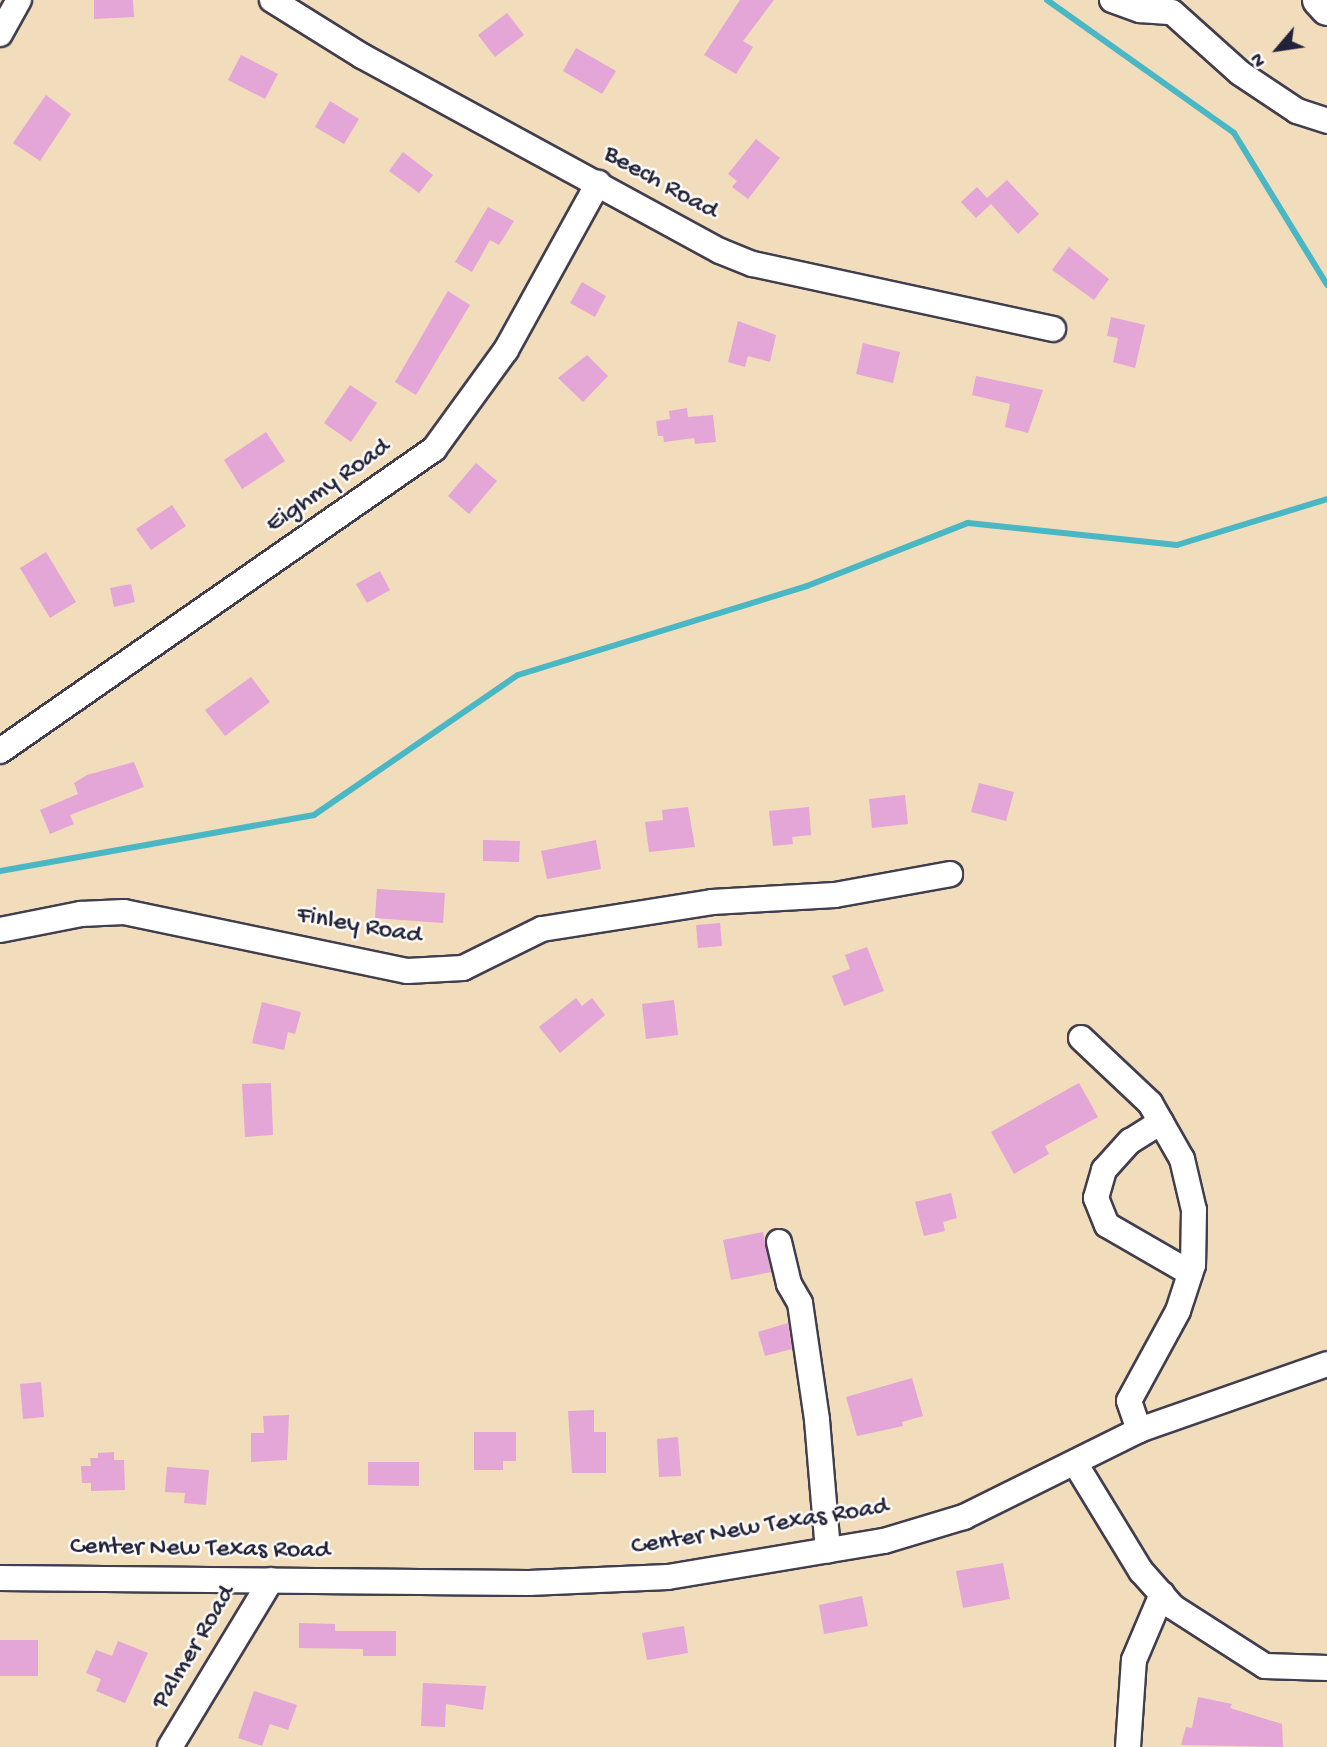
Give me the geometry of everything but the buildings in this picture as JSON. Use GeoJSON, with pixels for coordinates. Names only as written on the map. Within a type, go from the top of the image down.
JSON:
{"type":"FeatureCollection","features":[{"type":"Feature","properties":{"kind":"main road"},"geometry":{"type":"LineString","coordinates":[[1319,0],[1327,9]]}},
{"type":"Feature","properties":{"kind":"street"},"geometry":{"type":"LineString","coordinates":[[0,34],[19,0]]}},
{"type":"Feature","properties":{"kind":"street","name":"Beech Road"},"geometry":{"type":"LineString","coordinates":[[272,0],[362,57],[753,264],[1054,329]]}},
{"type":"Feature","properties":{"kind":"street"},"geometry":{"type":"LineString","coordinates":[[1112,0],[1140,10],[1167,6],[1240,73],[1297,111],[1327,121]]}},
{"type":"Feature","properties":{"kind":"street","name":"Eighmy Road"},"geometry":{"type":"LineString","coordinates":[[0,751],[434,449],[506,350],[598,183]]}},
{"type":"Feature","properties":{"kind":"street","name":"Finley Road"},"geometry":{"type":"LineString","coordinates":[[0,930],[81,914],[124,912],[407,971],[463,968],[542,929],[712,902],[835,895],[950,874]]}},
{"type":"Feature","properties":{"kind":"street"},"geometry":{"type":"LineString","coordinates":[[1081,1038],[1150,1103],[1182,1159],[1194,1210],[1190,1273],[1178,1311],[1129,1401],[1139,1430]]}},
{"type":"Feature","properties":{"kind":"street"},"geometry":{"type":"LineString","coordinates":[[1161,1122],[1130,1141],[1104,1170],[1096,1198],[1107,1225],[1190,1273]]}},
{"type":"Feature","properties":{"kind":"street"},"geometry":{"type":"LineString","coordinates":[[779,1242],[802,1316],[817,1420],[828,1551]]}},
{"type":"Feature","properties":{"kind":"street","name":"Center New Texas Road"},"geometry":{"type":"LineString","coordinates":[[0,1578],[529,1583],[668,1577],[884,1541],[964,1517],[1139,1430],[1327,1364]]}},
{"type":"Feature","properties":{"kind":"street"},"geometry":{"type":"LineString","coordinates":[[1075,1463],[1140,1571],[1162,1594],[1214,1637],[1265,1666],[1327,1668]]}},
{"type":"Feature","properties":{"kind":"street","name":"Palmer Road"},"geometry":{"type":"LineString","coordinates":[[170,1747],[271,1580]]}},
{"type":"Feature","properties":{"kind":"street"},"geometry":{"type":"LineString","coordinates":[[1128,1747],[1134,1660],[1162,1594]]}},
{"type":"Feature","properties":{"kind":"waterway"},"geometry":{"type":"LineString","coordinates":[[1047,0],[1234,133],[1327,285]]}},
{"type":"Feature","properties":{"kind":"waterway"},"geometry":{"type":"LineString","coordinates":[[0,871],[314,815],[518,675],[807,586],[968,523],[1177,545],[1327,499]]}}]}
